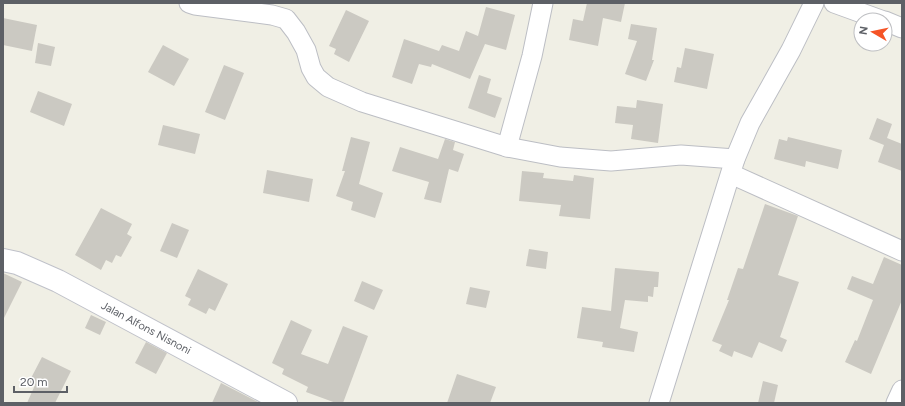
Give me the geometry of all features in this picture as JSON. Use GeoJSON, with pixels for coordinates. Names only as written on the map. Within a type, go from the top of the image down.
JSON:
{"type":"FeatureCollection","features":[{"type":"Feature","properties":{"kind":"main road","name":"Jalan Alfons Nisnoni"},"geometry":{"type":"LineString","coordinates":[[3,260],[17,263],[58,281],[286,403]]}},
{"type":"Feature","properties":{"kind":"street"},"geometry":{"type":"LineString","coordinates":[[189,3],[195,6],[272,14],[286,19],[296,32],[306,50],[311,68],[316,77],[328,88],[362,102],[507,147],[560,157],[611,161],[681,155],[733,167],[902,251]]}},
{"type":"Feature","properties":{"kind":"street"},"geometry":{"type":"LineString","coordinates":[[507,147],[532,56],[543,3]]}},
{"type":"Feature","properties":{"kind":"street"},"geometry":{"type":"LineString","coordinates":[[659,403],[733,167],[750,123],[791,50],[814,3]]}},
{"type":"Feature","properties":{"kind":"street"},"geometry":{"type":"LineString","coordinates":[[834,3],[859,12]]}},
{"type":"Feature","properties":{"kind":"street"},"geometry":{"type":"LineString","coordinates":[[896,403],[902,390]]}},
{"type":"Feature","properties":{"kind":"building"},"geometry":{"type":"Polygon","coordinates":[[[587,3],[625,3],[621,22],[603,18],[598,46],[569,40],[573,19],[583,21],[587,3]]]}},
{"type":"Feature","properties":{"kind":"building"},"geometry":{"type":"Polygon","coordinates":[[[486,7],[515,15],[506,50],[485,44],[470,79],[432,64],[431,67],[419,64],[412,84],[392,77],[404,39],[439,51],[442,45],[459,51],[466,31],[478,36],[486,7]]]}},
{"type":"Feature","properties":{"kind":"building"},"geometry":{"type":"Polygon","coordinates":[[[346,10],[369,21],[349,62],[334,54],[336,49],[329,46],[346,10]]]}},
{"type":"Feature","properties":{"kind":"building"},"geometry":{"type":"Polygon","coordinates":[[[3,18],[37,25],[32,51],[3,45],[3,18]]]}},
{"type":"Feature","properties":{"kind":"building"},"geometry":{"type":"Polygon","coordinates":[[[631,24],[657,28],[652,60],[654,60],[646,81],[625,74],[637,41],[628,39],[631,24]]]}},
{"type":"Feature","properties":{"kind":"building"},"geometry":{"type":"Polygon","coordinates":[[[38,43],[55,47],[51,66],[35,63],[38,43]]]}},
{"type":"Feature","properties":{"kind":"building"},"geometry":{"type":"Polygon","coordinates":[[[163,45],[189,59],[174,86],[148,72],[163,45]]]}},
{"type":"Feature","properties":{"kind":"building"},"geometry":{"type":"Polygon","coordinates":[[[685,48],[714,54],[707,89],[674,82],[677,67],[681,68],[685,48]]]}},
{"type":"Feature","properties":{"kind":"building"},"geometry":{"type":"Polygon","coordinates":[[[224,65],[244,73],[225,120],[205,112],[224,65]]]}},
{"type":"Feature","properties":{"kind":"building"},"geometry":{"type":"Polygon","coordinates":[[[479,75],[491,79],[487,93],[502,98],[495,118],[468,108],[479,75]]]}},
{"type":"Feature","properties":{"kind":"building"},"geometry":{"type":"Polygon","coordinates":[[[38,91],[72,104],[64,126],[30,112],[38,91]]]}},
{"type":"Feature","properties":{"kind":"building"},"geometry":{"type":"Polygon","coordinates":[[[637,100],[663,104],[658,143],[631,139],[633,125],[615,123],[617,106],[636,108],[637,100]]]}},
{"type":"Feature","properties":{"kind":"building"},"geometry":{"type":"Polygon","coordinates":[[[877,118],[892,124],[887,138],[902,144],[902,171],[878,162],[884,145],[869,139],[877,118]]]}},
{"type":"Feature","properties":{"kind":"building"},"geometry":{"type":"Polygon","coordinates":[[[163,125],[200,134],[195,154],[158,145],[163,125]]]}},
{"type":"Feature","properties":{"kind":"building"},"geometry":{"type":"Polygon","coordinates":[[[351,137],[370,142],[359,184],[383,193],[375,218],[351,210],[353,202],[336,196],[345,171],[342,171],[351,137]]]}},
{"type":"Feature","properties":{"kind":"building"},"geometry":{"type":"Polygon","coordinates":[[[788,137],[842,150],[838,169],[806,161],[805,167],[774,159],[779,139],[787,141],[788,137]]]}},
{"type":"Feature","properties":{"kind":"building"},"geometry":{"type":"Polygon","coordinates":[[[445,139],[455,142],[453,150],[464,154],[458,172],[449,169],[441,203],[424,199],[429,182],[392,171],[400,147],[438,159],[445,139]]]}},
{"type":"Feature","properties":{"kind":"building"},"geometry":{"type":"Polygon","coordinates":[[[267,170],[313,179],[309,202],[263,193],[267,170]]]}},
{"type":"Feature","properties":{"kind":"building"},"geometry":{"type":"Polygon","coordinates":[[[522,171],[544,173],[543,178],[573,181],[574,175],[594,178],[590,219],[559,216],[561,205],[519,201],[522,171]]]}},
{"type":"Feature","properties":{"kind":"building"},"geometry":{"type":"Polygon","coordinates":[[[765,204],[798,216],[778,275],[799,282],[780,337],[787,340],[782,352],[759,342],[752,358],[734,351],[732,357],[719,351],[722,345],[712,341],[729,300],[727,300],[738,268],[743,269],[765,204]]]}},
{"type":"Feature","properties":{"kind":"building"},"geometry":{"type":"Polygon","coordinates":[[[101,208],[132,224],[127,234],[132,237],[121,257],[116,255],[112,263],[106,260],[101,270],[75,255],[101,208]]]}},
{"type":"Feature","properties":{"kind":"building"},"geometry":{"type":"Polygon","coordinates":[[[172,223],[189,230],[177,258],[160,251],[172,223]]]}},
{"type":"Feature","properties":{"kind":"building"},"geometry":{"type":"Polygon","coordinates":[[[529,249],[548,252],[546,269],[526,266],[529,249]]]}},
{"type":"Feature","properties":{"kind":"building"},"geometry":{"type":"Polygon","coordinates":[[[884,257],[902,265],[902,300],[871,374],[845,362],[855,340],[857,341],[873,300],[847,289],[852,276],[873,284],[884,257]]]}},
{"type":"Feature","properties":{"kind":"building"},"geometry":{"type":"Polygon","coordinates":[[[615,268],[659,272],[658,287],[654,287],[653,297],[648,296],[648,302],[625,300],[620,328],[638,332],[634,352],[602,347],[603,342],[577,338],[582,307],[611,311],[615,268]]]}},
{"type":"Feature","properties":{"kind":"building"},"geometry":{"type":"Polygon","coordinates":[[[198,269],[228,284],[215,311],[209,308],[206,314],[188,305],[191,299],[185,296],[198,269]]]}},
{"type":"Feature","properties":{"kind":"building"},"geometry":{"type":"Polygon","coordinates":[[[3,273],[22,282],[3,320],[3,273]]]}},
{"type":"Feature","properties":{"kind":"building"},"geometry":{"type":"Polygon","coordinates":[[[362,281],[383,290],[374,310],[354,301],[362,281]]]}},
{"type":"Feature","properties":{"kind":"building"},"geometry":{"type":"Polygon","coordinates":[[[470,287],[490,291],[486,308],[466,304],[470,287]]]}},
{"type":"Feature","properties":{"kind":"building"},"geometry":{"type":"Polygon","coordinates":[[[91,315],[106,322],[100,335],[85,328],[91,315]]]}},
{"type":"Feature","properties":{"kind":"building"},"geometry":{"type":"Polygon","coordinates":[[[291,320],[312,330],[301,354],[328,364],[343,326],[368,336],[343,403],[336,403],[306,392],[308,387],[282,374],[284,369],[272,363],[291,320]]]}},
{"type":"Feature","properties":{"kind":"building"},"geometry":{"type":"Polygon","coordinates":[[[146,342],[167,353],[156,374],[135,363],[146,342]]]}},
{"type":"Feature","properties":{"kind":"building"},"geometry":{"type":"Polygon","coordinates":[[[42,357],[71,371],[55,403],[27,403],[35,385],[29,382],[42,357]]]}},
{"type":"Feature","properties":{"kind":"building"},"geometry":{"type":"Polygon","coordinates":[[[457,374],[496,387],[490,403],[447,403],[457,374]]]}},
{"type":"Feature","properties":{"kind":"building"},"geometry":{"type":"Polygon","coordinates":[[[763,381],[778,385],[774,403],[758,403],[763,381]]]}},
{"type":"Feature","properties":{"kind":"building"},"geometry":{"type":"Polygon","coordinates":[[[221,383],[260,403],[212,403],[221,383]]]}}]}
